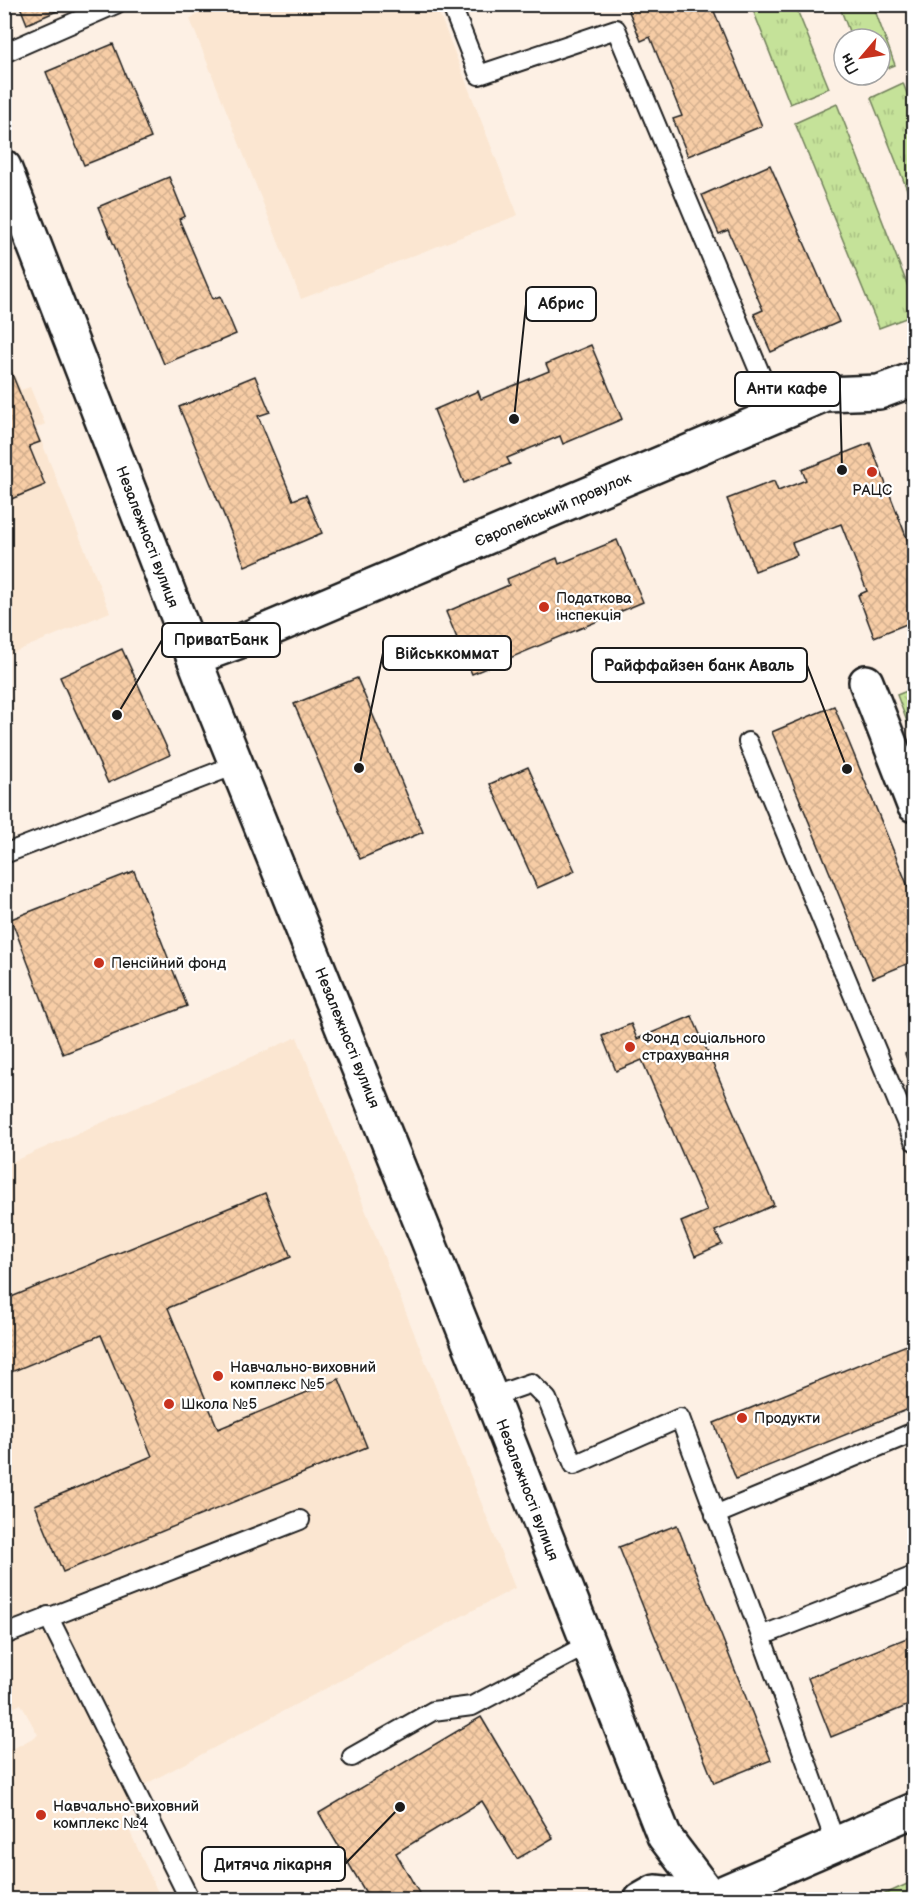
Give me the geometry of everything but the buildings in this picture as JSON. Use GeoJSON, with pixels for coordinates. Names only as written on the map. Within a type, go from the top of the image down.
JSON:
{"type":"FeatureCollection","features":[{"type":"Feature","properties":{"kind":"street","name":"Незалежності вулиця"},"geometry":{"type":"LineString","coordinates":[[4,167],[194,658],[491,1397],[587,1646],[664,1836],[711,1899]]}},
{"type":"Feature","properties":{"kind":"street","name":"Європейський провулок"},"geometry":{"type":"LineString","coordinates":[[194,658],[251,637],[778,416],[825,394],[879,392],[915,379]]}},
{"type":"Feature","properties":{"kind":"street"},"geometry":{"type":"LineString","coordinates":[[866,682],[915,805]]}},
{"type":"Feature","properties":{"kind":"street"},"geometry":{"type":"LineString","coordinates":[[641,1899],[655,1892],[711,1899],[915,1810]]}},
{"type":"Feature","properties":{"kind":"lane"},"geometry":{"type":"LineString","coordinates":[[4,53],[116,4]]}},
{"type":"Feature","properties":{"kind":"lane"},"geometry":{"type":"LineString","coordinates":[[451,4],[479,75],[616,29],[778,416]]}},
{"type":"Feature","properties":{"kind":"lane"},"geometry":{"type":"LineString","coordinates":[[748,742],[915,1141]]}},
{"type":"Feature","properties":{"kind":"lane"},"geometry":{"type":"LineString","coordinates":[[4,854],[238,764]]}},
{"type":"Feature","properties":{"kind":"lane"},"geometry":{"type":"LineString","coordinates":[[491,1397],[531,1383],[547,1399],[574,1465],[680,1418],[837,1845]]}},
{"type":"Feature","properties":{"kind":"lane"},"geometry":{"type":"LineString","coordinates":[[715,1515],[915,1432]]}},
{"type":"Feature","properties":{"kind":"lane"},"geometry":{"type":"LineString","coordinates":[[4,1635],[300,1520]]}},
{"type":"Feature","properties":{"kind":"lane"},"geometry":{"type":"LineString","coordinates":[[761,1636],[915,1576]]}},
{"type":"Feature","properties":{"kind":"lane"},"geometry":{"type":"LineString","coordinates":[[48,1616],[190,1899]]}},
{"type":"Feature","properties":{"kind":"lane"},"geometry":{"type":"LineString","coordinates":[[352,1757],[433,1711],[472,1706],[587,1646]]}},
{"type":"Feature","properties":{"kind":"shaded area"},"geometry":{"type":"Polygon","coordinates":[[[211,5],[436,5],[518,215],[301,299],[190,19],[211,5]]]}},
{"type":"Feature","properties":{"kind":"shaded area"},"geometry":{"type":"Polygon","coordinates":[[[4,351],[21,390],[30,387],[45,424],[36,428],[110,612],[5,656],[4,351]]]}},
{"type":"Feature","properties":{"kind":"shaded area","name":"Навчально-виховний комплекс №5"},"geometry":{"type":"Polygon","coordinates":[[[297,1037],[515,1588],[142,1786],[132,1798],[118,1806],[161,1899],[5,1899],[4,1739],[11,1750],[38,1735],[21,1704],[5,1712],[5,1165],[297,1037]]]}},
{"type":"Feature","properties":{"kind":"green space"},"geometry":{"type":"Polygon","coordinates":[[[751,5],[795,5],[829,88],[790,104],[751,5]]]}},
{"type":"Feature","properties":{"kind":"green space"},"geometry":{"type":"Polygon","coordinates":[[[839,5],[873,5],[881,27],[847,27],[839,5]]]}},
{"type":"Feature","properties":{"kind":"green space"},"geometry":{"type":"Polygon","coordinates":[[[903,83],[914,112],[914,207],[871,98],[903,83]]]}},
{"type":"Feature","properties":{"kind":"green space"},"geometry":{"type":"Polygon","coordinates":[[[837,104],[914,302],[914,315],[879,328],[795,123],[837,104]]]}},
{"type":"Feature","properties":{"kind":"green space"},"geometry":{"type":"Polygon","coordinates":[[[914,688],[914,740],[897,695],[914,688]]]}},
{"type":"Feature","properties":{"kind":"green space"},"geometry":{"type":"Polygon","coordinates":[[[914,1881],[914,1899],[874,1899],[914,1881]]]}},
{"type":"Feature","properties":{"kind":"place","name":"Абрис"},"geometry":{"type":"Point","coordinates":[514,419]}},
{"type":"Feature","properties":{"kind":"place","name":"Анти кафе"},"geometry":{"type":"Point","coordinates":[842,470]}},
{"type":"Feature","properties":{"kind":"place","name":"РАЦС"},"geometry":{"type":"Point","coordinates":[872,472]}},
{"type":"Feature","properties":{"kind":"place","name":"Податкова інспекція"},"geometry":{"type":"Point","coordinates":[544,607]}},
{"type":"Feature","properties":{"kind":"place","name":"ПриватБанк"},"geometry":{"type":"Point","coordinates":[117,715]}},
{"type":"Feature","properties":{"kind":"place","name":"Військкоммат"},"geometry":{"type":"Point","coordinates":[359,768]}},
{"type":"Feature","properties":{"kind":"place","name":"Райффайзен банк Аваль"},"geometry":{"type":"Point","coordinates":[847,769]}},
{"type":"Feature","properties":{"kind":"place","name":"Пенсійний фонд"},"geometry":{"type":"Point","coordinates":[99,963]}},
{"type":"Feature","properties":{"kind":"place","name":"Фонд соціального страхування"},"geometry":{"type":"Point","coordinates":[630,1047]}},
{"type":"Feature","properties":{"kind":"place","name":"Навчально-виховний комплекс №5"},"geometry":{"type":"Point","coordinates":[218,1376]}},
{"type":"Feature","properties":{"kind":"place","name":"Школа №5"},"geometry":{"type":"Point","coordinates":[169,1404]}},
{"type":"Feature","properties":{"kind":"place","name":"Продукти"},"geometry":{"type":"Point","coordinates":[742,1418]}},
{"type":"Feature","properties":{"kind":"place","name":"Дитяча лікарня"},"geometry":{"type":"Point","coordinates":[400,1807]}},
{"type":"Feature","properties":{"kind":"place","name":"Навчально-виховний комплекс №4"},"geometry":{"type":"Point","coordinates":[41,1815]}}]}
